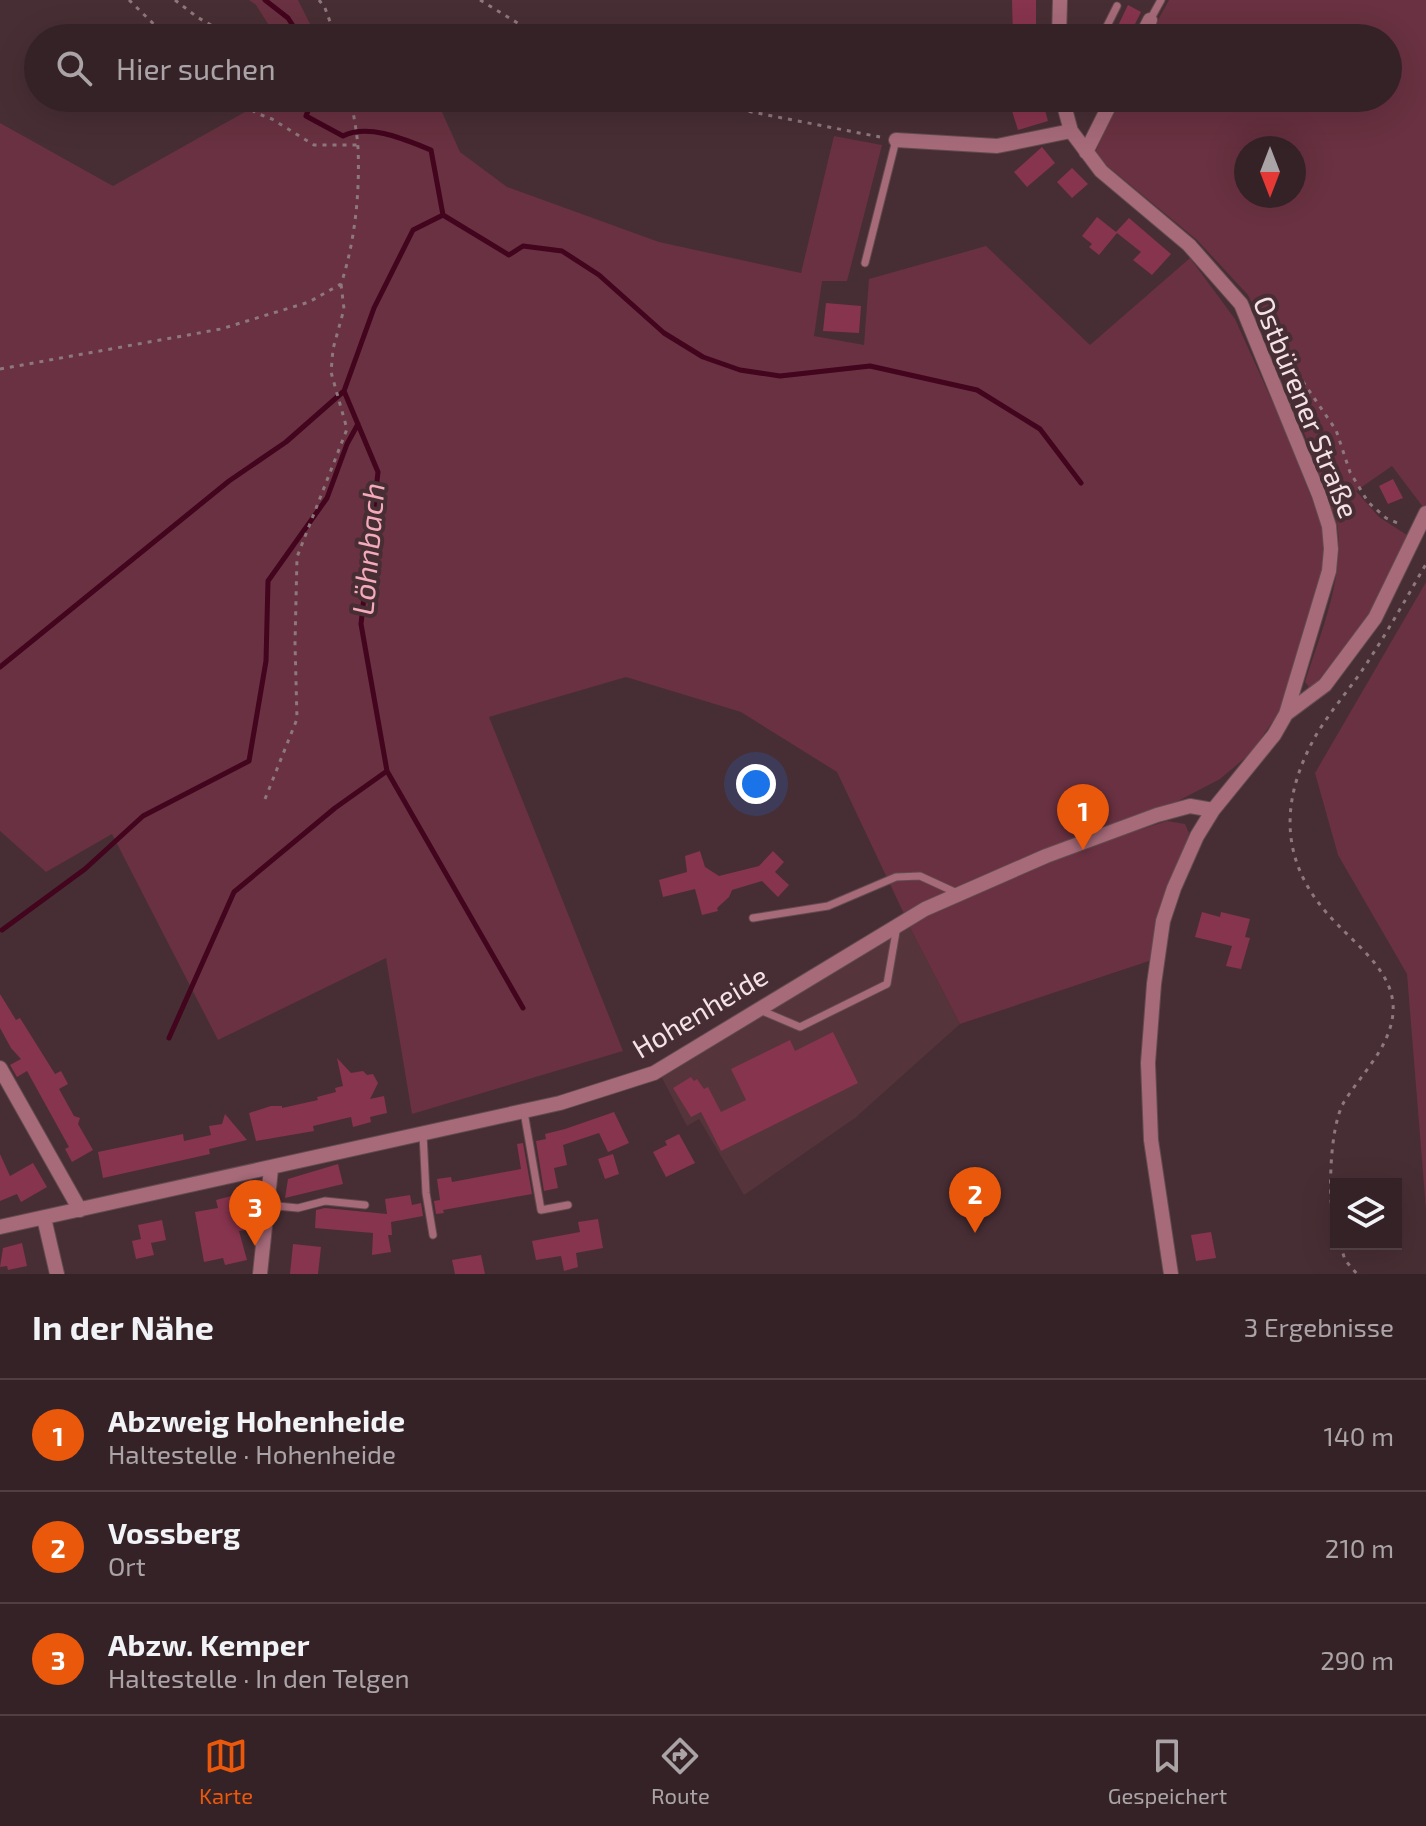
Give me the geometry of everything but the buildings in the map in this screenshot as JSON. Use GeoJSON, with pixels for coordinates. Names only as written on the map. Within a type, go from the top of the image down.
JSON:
{"type":"FeatureCollection","features":[{"type":"Feature","properties":{"kind":"street"},"geometry":{"type":"LineString","coordinates":[[1059,24],[1060,0]]}},
{"type":"Feature","properties":{"kind":"street"},"geometry":{"type":"LineString","coordinates":[[1148,24],[1150,20]]}},
{"type":"Feature","properties":{"kind":"street","name":"Ostbürener Straße"},"geometry":{"type":"LineString","coordinates":[[1066,112],[1071,131],[1112,181],[1189,245],[1241,304],[1329,526],[1329,571],[1286,714],[1274,735],[1213,810],[1197,836],[1163,921],[1148,1063],[1151,1140],[1171,1274]]}},
{"type":"Feature","properties":{"kind":"street"},"geometry":{"type":"LineString","coordinates":[[1086,152],[1102,112]]}},
{"type":"Feature","properties":{"kind":"street"},"geometry":{"type":"LineString","coordinates":[[896,140],[997,146],[1071,131]]}},
{"type":"Feature","properties":{"kind":"street"},"geometry":{"type":"LineString","coordinates":[[1286,714],[1325,685],[1375,618],[1426,513]]}},
{"type":"Feature","properties":{"kind":"street","name":"Hohenheide"},"geometry":{"type":"LineString","coordinates":[[0,1227],[271,1169],[611,1089],[654,1073],[897,924],[959,894],[1046,856],[1157,815],[1190,806],[1213,810]]}},
{"type":"Feature","properties":{"kind":"street"},"geometry":{"type":"LineString","coordinates":[[0,1068],[80,1210]]}},
{"type":"Feature","properties":{"kind":"street"},"geometry":{"type":"LineString","coordinates":[[260,1274],[271,1169]]}},
{"type":"Feature","properties":{"kind":"street"},"geometry":{"type":"LineString","coordinates":[[44,1218],[57,1274]]}},
{"type":"Feature","properties":{"kind":"lane"},"geometry":{"type":"LineString","coordinates":[[1150,20],[1161,0]]}},
{"type":"Feature","properties":{"kind":"lane"},"geometry":{"type":"LineString","coordinates":[[1108,24],[1117,6]]}},
{"type":"Feature","properties":{"kind":"lane"},"geometry":{"type":"LineString","coordinates":[[865,263],[896,140]]}},
{"type":"Feature","properties":{"kind":"lane"},"geometry":{"type":"LineString","coordinates":[[753,918],[828,906],[896,877],[920,876],[959,894]]}},
{"type":"Feature","properties":{"kind":"lane"},"geometry":{"type":"LineString","coordinates":[[758,1009],[800,1027],[887,984],[897,924]]}},
{"type":"Feature","properties":{"kind":"lane"},"geometry":{"type":"LineString","coordinates":[[524,1111],[541,1210],[568,1205]]}},
{"type":"Feature","properties":{"kind":"lane"},"geometry":{"type":"LineString","coordinates":[[423,1132],[426,1193],[433,1235]]}},
{"type":"Feature","properties":{"kind":"lane"},"geometry":{"type":"LineString","coordinates":[[267,1205],[298,1208],[325,1201],[365,1205]]}},
{"type":"Feature","properties":{"kind":"path"},"geometry":{"type":"LineString","coordinates":[[129,0],[154,24]]}},
{"type":"Feature","properties":{"kind":"path"},"geometry":{"type":"LineString","coordinates":[[175,0],[209,24]]}},
{"type":"Feature","properties":{"kind":"path"},"geometry":{"type":"LineString","coordinates":[[319,0],[331,24]]}},
{"type":"Feature","properties":{"kind":"path"},"geometry":{"type":"LineString","coordinates":[[480,0],[519,24]]}},
{"type":"Feature","properties":{"kind":"path"},"geometry":{"type":"LineString","coordinates":[[255,112],[314,145],[358,144]]}},
{"type":"Feature","properties":{"kind":"path"},"geometry":{"type":"LineString","coordinates":[[265,799],[297,719],[297,557],[347,429],[331,372],[333,349],[344,309],[341,284],[348,262],[355,207],[358,144],[352,112]]}},
{"type":"Feature","properties":{"kind":"path"},"geometry":{"type":"LineString","coordinates":[[752,112],[896,140]]}},
{"type":"Feature","properties":{"kind":"path"},"geometry":{"type":"LineString","coordinates":[[0,369],[221,329],[309,302],[341,284]]}},
{"type":"Feature","properties":{"kind":"path"},"geometry":{"type":"LineString","coordinates":[[1268,331],[1336,430],[1350,472],[1368,502],[1386,518],[1416,530]]}},
{"type":"Feature","properties":{"kind":"path"},"geometry":{"type":"LineString","coordinates":[[1332,1178],[1333,1130],[1342,1105],[1379,1052],[1390,1028],[1392,997],[1377,965],[1316,903],[1303,881],[1294,858],[1290,821],[1293,798],[1297,775],[1317,735],[1369,660],[1426,564]]}},
{"type":"Feature","properties":{"kind":"path"},"geometry":{"type":"LineString","coordinates":[[1342,1250],[1345,1260],[1357,1274]]}},
{"type":"Feature","properties":{"kind":"shaded area"},"geometry":{"type":"Polygon","coordinates":[[[249,0],[298,0],[310,24],[268,24],[249,0]]]}},
{"type":"Feature","properties":{"kind":"shaded area"},"geometry":{"type":"Polygon","coordinates":[[[1169,0],[1426,0],[1426,511],[1392,466],[1356,491],[1379,517],[1410,537],[1370,614],[1314,686],[1309,687],[1305,682],[1335,584],[1339,543],[1337,523],[1271,342],[1248,295],[1197,240],[1094,155],[1114,112],[1402,112],[1402,24],[1156,24],[1169,0]]]}},
{"type":"Feature","properties":{"kind":"shaded area"},"geometry":{"type":"Polygon","coordinates":[[[245,112],[442,112],[460,152],[507,187],[659,242],[801,273],[834,136],[882,145],[847,281],[822,281],[814,336],[864,345],[869,279],[986,246],[1090,345],[1190,258],[1235,319],[1282,423],[1321,522],[1325,550],[1321,574],[1280,711],[1251,753],[1220,779],[1157,812],[906,918],[837,772],[741,712],[626,677],[489,717],[623,1051],[412,1114],[386,958],[218,1040],[112,834],[46,872],[0,831],[0,123],[113,186],[245,112]]]}},
{"type":"Feature","properties":{"kind":"shaded area"},"geometry":{"type":"Polygon","coordinates":[[[1426,582],[1426,1210],[1407,974],[1338,855],[1315,773],[1426,582]]]}},
{"type":"Feature","properties":{"kind":"shaded area"},"geometry":{"type":"Polygon","coordinates":[[[1167,821],[1185,824],[1189,833],[1186,848],[1165,896],[1149,961],[960,1024],[907,922],[1045,860],[1167,821]]]}},
{"type":"Feature","properties":{"kind":"shaded area"},"geometry":{"type":"Polygon","coordinates":[[[907,922],[960,1024],[855,1118],[744,1195],[699,1119],[687,1126],[661,1076],[907,922]]]}},
{"type":"Feature","properties":{"kind":"waterway","name":"Löhnbach"},"geometry":{"type":"LineString","coordinates":[[265,0],[292,24]]}},
{"type":"Feature","properties":{"kind":"waterway","name":"Löhnbach"},"geometry":{"type":"LineString","coordinates":[[308,112],[306,116],[343,136],[353,132],[376,132],[431,150],[443,215],[413,230],[374,308],[344,391],[378,472],[361,624],[387,771],[523,1008]]}},
{"type":"Feature","properties":{"kind":"waterway"},"geometry":{"type":"LineString","coordinates":[[443,215],[509,255],[523,246],[562,251],[599,275],[664,333],[703,357],[740,370],[780,376],[870,366],[977,390],[1040,429],[1081,483]]}},
{"type":"Feature","properties":{"kind":"waterway"},"geometry":{"type":"LineString","coordinates":[[0,667],[229,481],[286,442],[344,391]]}},
{"type":"Feature","properties":{"kind":"waterway"},"geometry":{"type":"LineString","coordinates":[[2,930],[85,869],[143,816],[249,761],[266,661],[268,581],[327,498],[347,444],[358,424]]}},
{"type":"Feature","properties":{"kind":"waterway"},"geometry":{"type":"LineString","coordinates":[[169,1038],[234,892],[335,808],[387,771]]}},
{"type":"Feature","properties":{"kind":"place","name":"Abzweig Hohenheide"},"geometry":{"type":"Point","coordinates":[1083,850]}},
{"type":"Feature","properties":{"kind":"place","name":"Vossberg"},"geometry":{"type":"Point","coordinates":[975,1233]}},
{"type":"Feature","properties":{"kind":"place","name":"Abzw. Kemper"},"geometry":{"type":"Point","coordinates":[255,1246]}}]}
